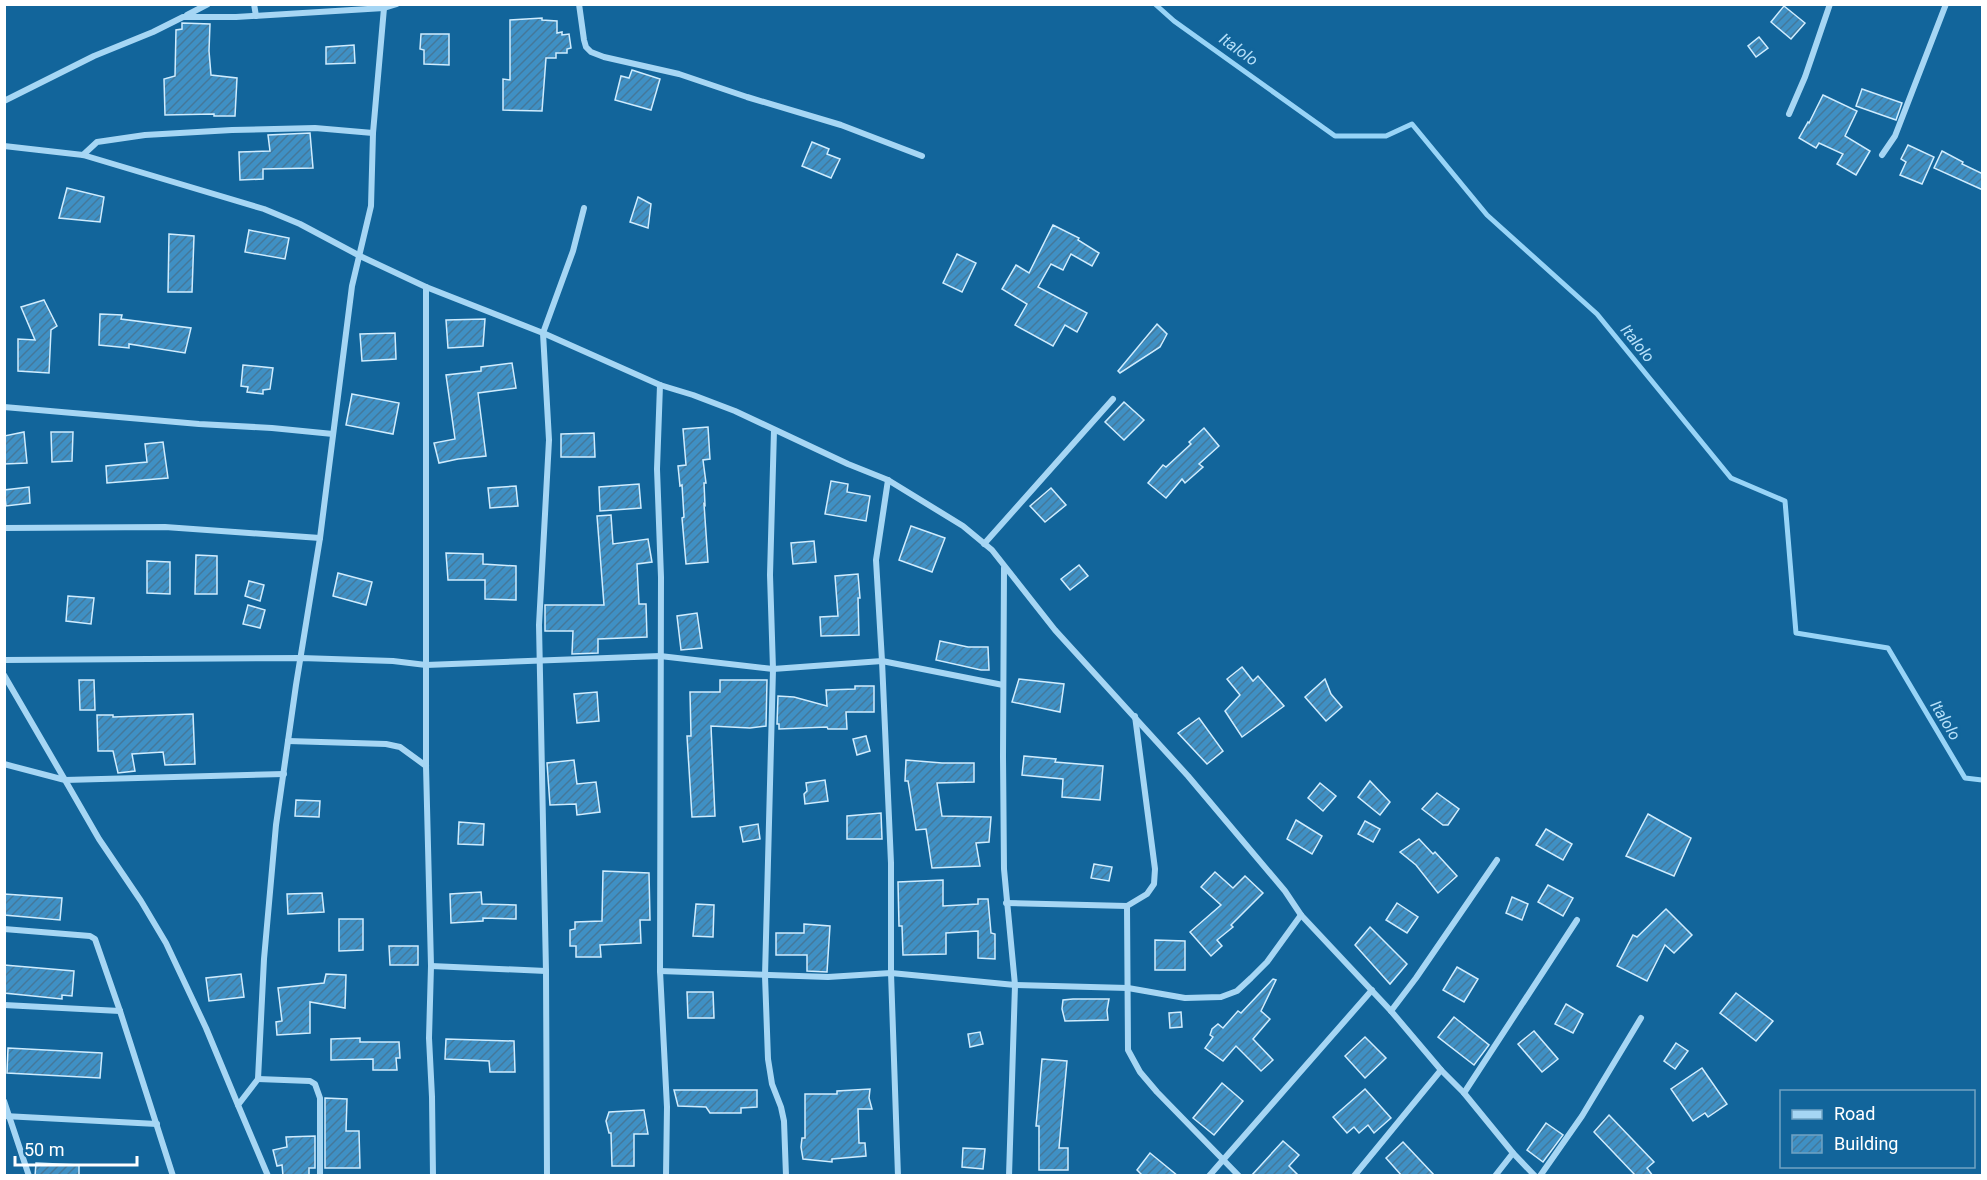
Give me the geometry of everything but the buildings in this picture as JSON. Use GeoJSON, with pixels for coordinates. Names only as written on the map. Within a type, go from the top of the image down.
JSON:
{"type":"FeatureCollection","features":[{"type":"Feature","properties":{"kind":"street"},"geometry":{"type":"LineString","coordinates":[[4,101],[94,56],[153,32],[208,4]]}},
{"type":"Feature","properties":{"kind":"street"},"geometry":{"type":"LineString","coordinates":[[254,4],[256,16]]}},
{"type":"Feature","properties":{"kind":"street"},"geometry":{"type":"LineString","coordinates":[[183,16],[256,16],[384,8],[397,4]]}},
{"type":"Feature","properties":{"kind":"street"},"geometry":{"type":"LineString","coordinates":[[579,4],[584,40],[591,52],[679,74],[841,125],[922,156]]}},
{"type":"Feature","properties":{"kind":"street"},"geometry":{"type":"LineString","coordinates":[[1789,114],[1805,77],[1830,4]]}},
{"type":"Feature","properties":{"kind":"street"},"geometry":{"type":"LineString","coordinates":[[1882,155],[1895,136],[1946,4]]}},
{"type":"Feature","properties":{"kind":"street"},"geometry":{"type":"LineString","coordinates":[[238,1105],[258,1079],[264,959],[276,825],[320,538],[352,286],[371,206],[373,133],[384,8]]}},
{"type":"Feature","properties":{"kind":"street"},"geometry":{"type":"LineString","coordinates":[[83,155],[97,142],[145,135],[315,128],[373,133]]}},
{"type":"Feature","properties":{"kind":"street"},"geometry":{"type":"LineString","coordinates":[[4,146],[83,155],[264,209],[300,224],[426,287],[543,333],[660,385],[735,411],[888,480],[955,520],[984,544],[1055,630],[1135,716],[1285,891],[1301,915],[1391,1011],[1535,1176]]}},
{"type":"Feature","properties":{"kind":"street"},"geometry":{"type":"LineString","coordinates":[[547,1176],[546,971],[539,625],[549,440],[543,333],[573,251],[584,208]]}},
{"type":"Feature","properties":{"kind":"street"},"geometry":{"type":"LineString","coordinates":[[426,287],[426,766],[433,1176]]}},
{"type":"Feature","properties":{"kind":"street"},"geometry":{"type":"LineString","coordinates":[[660,385],[657,469],[661,577],[660,971],[667,1107],[666,1176]]}},
{"type":"Feature","properties":{"kind":"street"},"geometry":{"type":"LineString","coordinates":[[984,544],[1113,399]]}},
{"type":"Feature","properties":{"kind":"street"},"geometry":{"type":"LineString","coordinates":[[4,407],[333,434]]}},
{"type":"Feature","properties":{"kind":"street"},"geometry":{"type":"LineString","coordinates":[[774,430],[770,575],[773,669],[765,976],[768,1059],[772,1084],[784,1121],[786,1176]]}},
{"type":"Feature","properties":{"kind":"street"},"geometry":{"type":"LineString","coordinates":[[888,480],[876,560],[891,863],[891,973],[898,1176]]}},
{"type":"Feature","properties":{"kind":"street"},"geometry":{"type":"LineString","coordinates":[[4,528],[165,527],[320,538]]}},
{"type":"Feature","properties":{"kind":"street"},"geometry":{"type":"LineString","coordinates":[[1004,567],[1003,756],[1006,903],[1015,985],[1009,1176]]}},
{"type":"Feature","properties":{"kind":"street"},"geometry":{"type":"LineString","coordinates":[[4,660],[301,658],[462,665],[660,656],[773,669],[882,661],[1003,685]]}},
{"type":"Feature","properties":{"kind":"street"},"geometry":{"type":"LineString","coordinates":[[4,675],[99,839],[166,943],[207,1028],[267,1176]]}},
{"type":"Feature","properties":{"kind":"street"},"geometry":{"type":"LineString","coordinates":[[1006,903],[1127,906],[1147,894],[1154,884],[1155,869],[1135,716]]}},
{"type":"Feature","properties":{"kind":"street"},"geometry":{"type":"LineString","coordinates":[[288,741],[386,744],[400,747],[426,766]]}},
{"type":"Feature","properties":{"kind":"street"},"geometry":{"type":"LineString","coordinates":[[4,764],[65,780],[284,774]]}},
{"type":"Feature","properties":{"kind":"street"},"geometry":{"type":"LineString","coordinates":[[1391,1011],[1497,860]]}},
{"type":"Feature","properties":{"kind":"street"},"geometry":{"type":"LineString","coordinates":[[1127,906],[1128,1050],[1140,1072],[1157,1092],[1239,1176]]}},
{"type":"Feature","properties":{"kind":"street"},"geometry":{"type":"LineString","coordinates":[[660,971],[828,977],[891,973],[1015,985],[1128,988],[1185,998],[1221,997],[1237,991],[1267,962],[1301,915]]}},
{"type":"Feature","properties":{"kind":"street"},"geometry":{"type":"LineString","coordinates":[[1464,1093],[1577,920]]}},
{"type":"Feature","properties":{"kind":"street"},"geometry":{"type":"LineString","coordinates":[[4,929],[93,938],[120,1011],[173,1176]]}},
{"type":"Feature","properties":{"kind":"street"},"geometry":{"type":"LineString","coordinates":[[431,966],[546,971]]}},
{"type":"Feature","properties":{"kind":"street"},"geometry":{"type":"LineString","coordinates":[[1209,1176],[1222,1158],[1372,990]]}},
{"type":"Feature","properties":{"kind":"street"},"geometry":{"type":"LineString","coordinates":[[4,1005],[120,1011]]}},
{"type":"Feature","properties":{"kind":"street"},"geometry":{"type":"LineString","coordinates":[[1540,1176],[1587,1108],[1641,1018]]}},
{"type":"Feature","properties":{"kind":"street"},"geometry":{"type":"LineString","coordinates":[[1354,1176],[1441,1070]]}},
{"type":"Feature","properties":{"kind":"street"},"geometry":{"type":"LineString","coordinates":[[258,1079],[310,1081],[315,1084],[320,1098],[320,1176]]}},
{"type":"Feature","properties":{"kind":"street"},"geometry":{"type":"LineString","coordinates":[[4,1101],[7,1117],[28,1176]]}},
{"type":"Feature","properties":{"kind":"street"},"geometry":{"type":"LineString","coordinates":[[7,1117],[157,1124]]}},
{"type":"Feature","properties":{"kind":"street"},"geometry":{"type":"LineString","coordinates":[[1495,1176],[1513,1153]]}},
{"type":"Feature","properties":{"kind":"waterway","name":"Italolo"},"geometry":{"type":"LineString","coordinates":[[1155,4],[1174,21],[1335,136],[1386,136],[1412,124],[1487,215],[1597,314],[1731,478],[1785,501],[1796,633],[1888,648],[1965,778],[1982,780]]}}]}
